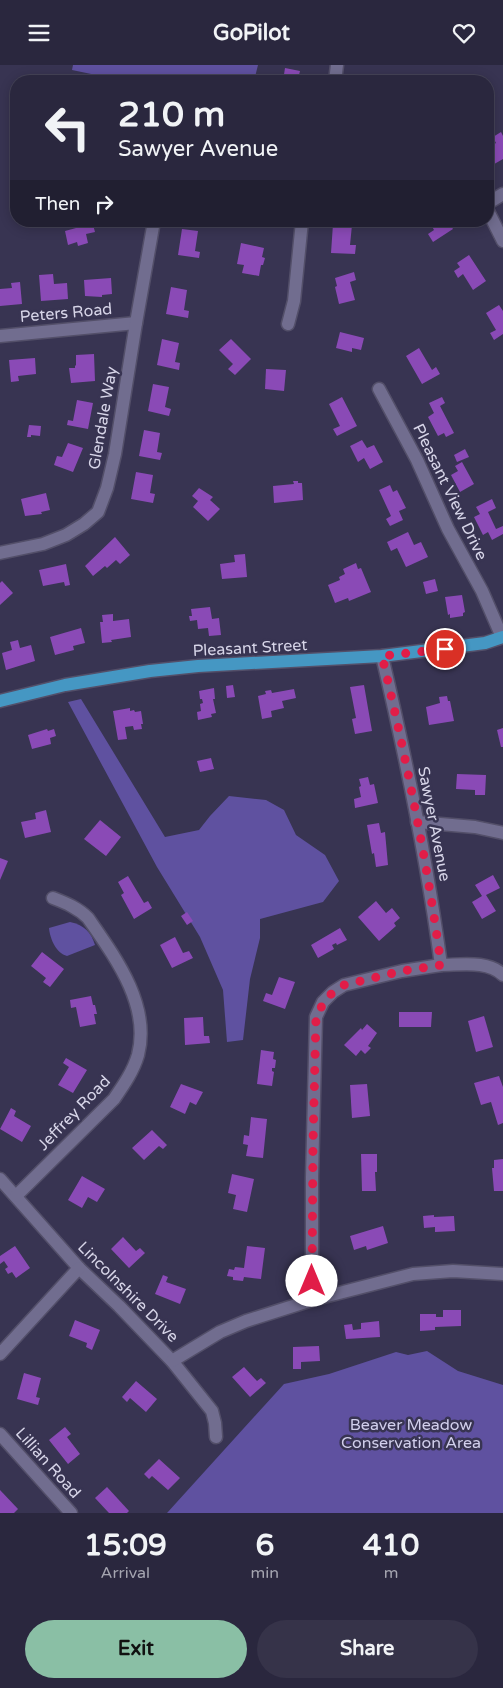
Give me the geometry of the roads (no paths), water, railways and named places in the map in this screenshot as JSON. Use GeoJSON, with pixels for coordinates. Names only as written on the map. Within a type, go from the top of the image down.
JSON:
{"type":"FeatureCollection","features":[{"type":"Feature","properties":{"kind":"main road","name":"Pleasant Street"},"geometry":{"type":"LineString","coordinates":[[0,701],[66,685],[150,671],[198,666],[382,656],[485,643],[502,637]]}},
{"type":"Feature","properties":{"kind":"street"},"geometry":{"type":"LineString","coordinates":[[494,223],[503,241]]}},
{"type":"Feature","properties":{"kind":"street","name":"Glendale Way"},"geometry":{"type":"LineString","coordinates":[[0,553],[43,544],[66,535],[84,524],[98,512],[107,488],[115,454],[153,227]]}},
{"type":"Feature","properties":{"kind":"street"},"geometry":{"type":"LineString","coordinates":[[288,324],[294,301],[301,227]]}},
{"type":"Feature","properties":{"kind":"street","name":"Peters Road"},"geometry":{"type":"LineString","coordinates":[[0,336],[136,323]]}},
{"type":"Feature","properties":{"kind":"street","name":"Pleasant View Drive"},"geometry":{"type":"LineString","coordinates":[[379,389],[417,460],[448,529],[482,591],[502,637]]}},
{"type":"Feature","properties":{"kind":"street","name":"Sawyer Avenue"},"geometry":{"type":"LineString","coordinates":[[382,656],[397,719],[434,909],[441,965]]}},
{"type":"Feature","properties":{"kind":"street"},"geometry":{"type":"LineString","coordinates":[[417,822],[475,827],[503,833]]}},
{"type":"Feature","properties":{"kind":"street","name":"Jeffrey Road"},"geometry":{"type":"LineString","coordinates":[[16,1196],[114,1099],[127,1081],[138,1055],[140,1026],[137,1004],[126,978],[88,918],[71,905],[53,898]]}},
{"type":"Feature","properties":{"kind":"street"},"geometry":{"type":"LineString","coordinates":[[312,1300],[312,1183],[316,1017],[324,1002],[333,992],[344,985],[402,971],[441,965],[487,965],[498,969],[503,975]]}},
{"type":"Feature","properties":{"kind":"street","name":"Lincolnshire Drive"},"geometry":{"type":"LineString","coordinates":[[0,1179],[79,1267],[120,1306],[172,1361],[212,1411],[216,1437]]}},
{"type":"Feature","properties":{"kind":"street"},"geometry":{"type":"LineString","coordinates":[[0,1354],[79,1267]]}},
{"type":"Feature","properties":{"kind":"street"},"geometry":{"type":"LineString","coordinates":[[172,1361],[220,1332],[246,1321],[312,1300],[413,1274],[453,1271],[503,1274]]}},
{"type":"Feature","properties":{"kind":"street","name":"Lillian Road"},"geometry":{"type":"LineString","coordinates":[[0,1434],[71,1513]]}},
{"type":"Feature","properties":{"kind":"park label","name":"Beaver Meadow Conservation Area"},"geometry":{"type":"Point","coordinates":[411,1434]}}]}
